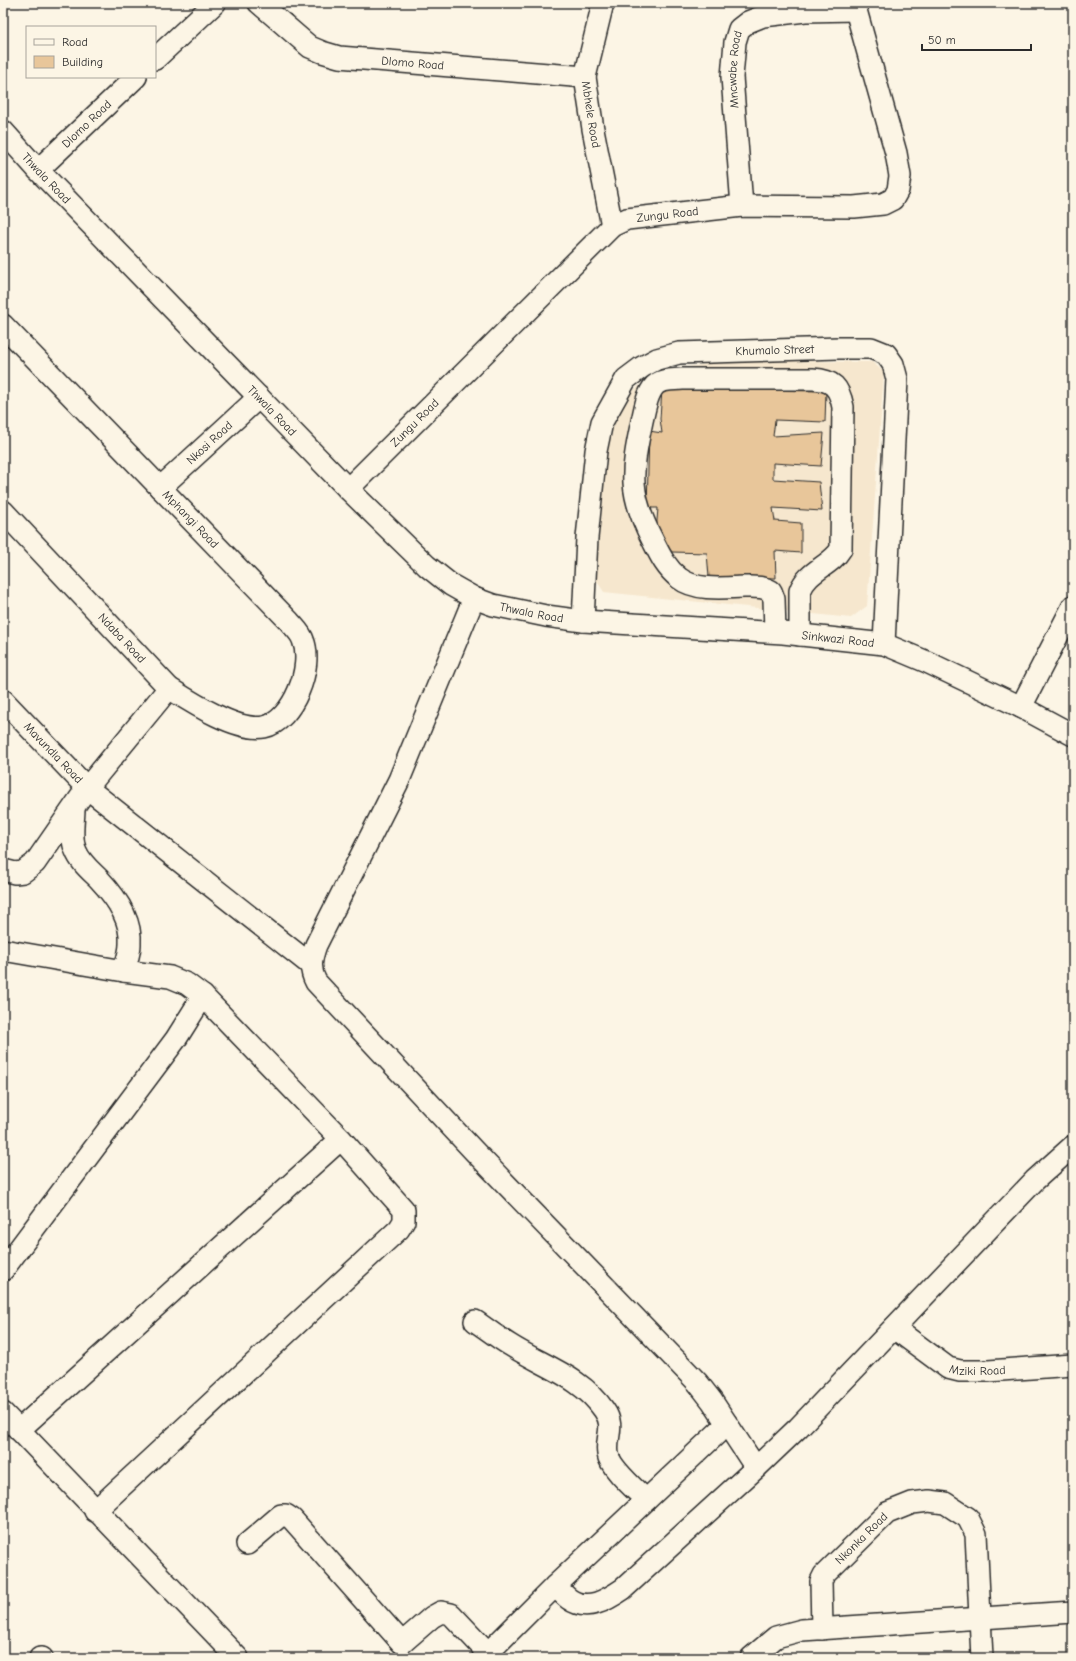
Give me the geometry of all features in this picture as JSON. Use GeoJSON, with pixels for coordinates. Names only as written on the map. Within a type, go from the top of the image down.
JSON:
{"type":"FeatureCollection","features":[{"type":"Feature","properties":{"kind":"street"},"geometry":{"type":"LineString","coordinates":[[156,58],[214,3]]}},
{"type":"Feature","properties":{"kind":"street","name":"Dlomo Road"},"geometry":{"type":"LineString","coordinates":[[259,3],[310,47],[339,57],[585,77]]}},
{"type":"Feature","properties":{"kind":"street","name":"Mbhele Road"},"geometry":{"type":"LineString","coordinates":[[603,3],[585,77],[593,129],[612,226]]}},
{"type":"Feature","properties":{"kind":"street","name":"Zungu Road"},"geometry":{"type":"LineString","coordinates":[[348,489],[612,226],[627,219],[742,206],[854,207],[883,204],[893,199],[898,190],[900,176],[896,153],[855,7]]}},
{"type":"Feature","properties":{"kind":"street","name":"Mncwabe Road"},"geometry":{"type":"LineString","coordinates":[[742,206],[732,77],[735,42],[739,29],[748,22],[763,16],[855,7]]}},
{"type":"Feature","properties":{"kind":"street","name":"Dlomo Road"},"geometry":{"type":"LineString","coordinates":[[38,170],[135,78]]}},
{"type":"Feature","properties":{"kind":"street","name":"Thwala Road"},"geometry":{"type":"LineString","coordinates":[[3,131],[38,170],[348,489],[427,566],[451,585],[474,598],[493,605],[546,616],[583,621]]}},
{"type":"Feature","properties":{"kind":"street","name":"Mphangi Road"},"geometry":{"type":"LineString","coordinates":[[3,325],[289,621],[303,640],[306,656],[305,673],[300,689],[289,708],[276,721],[264,727]]}},
{"type":"Feature","properties":{"kind":"street","name":"Khumalo Street"},"geometry":{"type":"LineString","coordinates":[[583,621],[587,538],[596,451],[602,422],[626,379],[642,367],[657,359],[679,353],[871,348],[886,354],[893,364],[897,379],[884,644]]}},
{"type":"Feature","properties":{"kind":"street"},"geometry":{"type":"LineString","coordinates":[[775,632],[774,599],[771,590],[761,587],[715,587],[686,583],[669,569],[661,559],[643,523],[634,492],[634,466],[646,403],[650,392],[658,383],[666,380],[682,379],[813,379],[827,381],[838,389],[843,407],[841,549],[833,558],[808,577],[802,585],[800,591],[800,635]]}},
{"type":"Feature","properties":{"kind":"street","name":"Nkosi Road"},"geometry":{"type":"LineString","coordinates":[[160,488],[259,397]]}},
{"type":"Feature","properties":{"kind":"street","name":"Ndaba Road"},"geometry":{"type":"LineString","coordinates":[[3,511],[169,688],[196,705],[232,722],[264,727]]}},
{"type":"Feature","properties":{"kind":"street"},"geometry":{"type":"LineString","coordinates":[[474,598],[399,780],[316,945],[311,965],[312,973],[316,982],[474,1151],[698,1383],[728,1424],[756,1468]]}},
{"type":"Feature","properties":{"kind":"street"},"geometry":{"type":"LineString","coordinates":[[1021,707],[1073,606]]}},
{"type":"Feature","properties":{"kind":"street","name":"Sinkwazi Road"},"geometry":{"type":"LineString","coordinates":[[583,621],[775,632],[884,644],[927,662],[1021,707],[1073,735]]}},
{"type":"Feature","properties":{"kind":"street"},"geometry":{"type":"LineString","coordinates":[[3,870],[15,874],[23,872],[35,863],[87,788],[169,688]]}},
{"type":"Feature","properties":{"kind":"street","name":"Mavundla Road"},"geometry":{"type":"LineString","coordinates":[[3,700],[87,788],[311,965]]}},
{"type":"Feature","properties":{"kind":"street"},"geometry":{"type":"LineString","coordinates":[[74,808],[73,837],[75,850],[80,860],[101,882],[118,905],[129,926],[130,944],[124,971]]}},
{"type":"Feature","properties":{"kind":"street"},"geometry":{"type":"LineString","coordinates":[[3,950],[124,971],[170,977],[187,984],[203,996],[341,1140],[404,1210],[404,1221],[399,1229],[95,1511]]}},
{"type":"Feature","properties":{"kind":"street"},"geometry":{"type":"LineString","coordinates":[[3,1270],[176,1039],[203,996]]}},
{"type":"Feature","properties":{"kind":"street"},"geometry":{"type":"LineString","coordinates":[[19,1430],[341,1140]]}},
{"type":"Feature","properties":{"kind":"street"},"geometry":{"type":"LineString","coordinates":[[555,1586],[569,1600],[581,1604],[594,1604],[605,1601],[623,1589],[798,1428],[1035,1180],[1073,1146]]}},
{"type":"Feature","properties":{"kind":"street"},"geometry":{"type":"LineString","coordinates":[[476,1321],[510,1345],[574,1380],[590,1394],[604,1410],[610,1420],[608,1448],[610,1460],[646,1500]]}},
{"type":"Feature","properties":{"kind":"street","name":"Mziki Road"},"geometry":{"type":"LineString","coordinates":[[894,1328],[948,1368],[960,1371],[974,1372],[1073,1365]]}},
{"type":"Feature","properties":{"kind":"street"},"geometry":{"type":"LineString","coordinates":[[3,1414],[238,1658]]}},
{"type":"Feature","properties":{"kind":"street"},"geometry":{"type":"LineString","coordinates":[[247,1544],[281,1514],[286,1515],[292,1519],[402,1643],[432,1617],[441,1612],[451,1614],[485,1655],[555,1586],[728,1424]]}},
{"type":"Feature","properties":{"kind":"street","name":"Nkonka Road"},"geometry":{"type":"LineString","coordinates":[[822,1629],[821,1581],[827,1572],[887,1513],[912,1503],[928,1501],[945,1503],[958,1510],[968,1518],[976,1534],[982,1658]]}},
{"type":"Feature","properties":{"kind":"street"},"geometry":{"type":"LineString","coordinates":[[751,1658],[776,1637],[802,1630],[1073,1612]]}},
{"type":"Feature","properties":{"kind":"shaded area"},"geometry":{"type":"Polygon","coordinates":[[[722,362],[872,362],[884,372],[867,606],[851,618],[604,592],[595,578],[610,419],[618,406],[630,393],[656,373],[722,362]]]}},
{"type":"Feature","properties":{"kind":"building"},"geometry":{"type":"Polygon","coordinates":[[[662,389],[826,391],[825,422],[775,420],[773,436],[824,433],[821,466],[773,463],[773,479],[819,482],[822,511],[773,508],[775,521],[801,523],[801,553],[775,551],[776,578],[709,577],[707,553],[672,552],[656,533],[658,508],[647,508],[649,431],[662,433],[660,419],[662,389]]]}}]}
